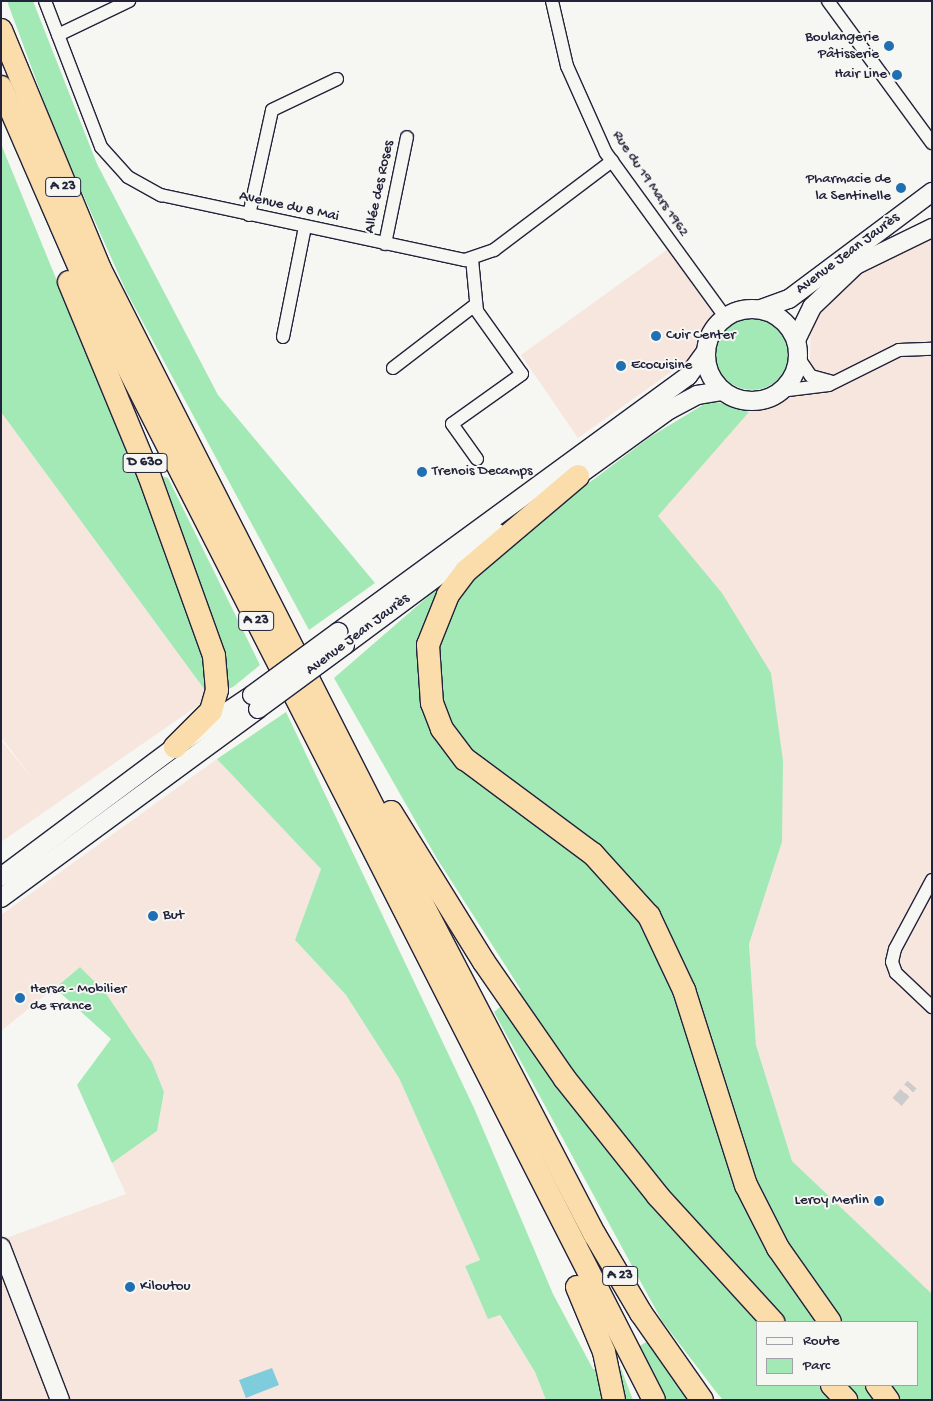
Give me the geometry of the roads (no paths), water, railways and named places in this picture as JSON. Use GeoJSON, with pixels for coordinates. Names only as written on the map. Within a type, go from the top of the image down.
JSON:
{"type":"FeatureCollection","features":[{"type":"Feature","properties":{"kind":"highway","name":"A 23"},"geometry":{"type":"LineString","coordinates":[[1,30],[96,260],[305,672],[595,1235],[702,1400]]}},
{"type":"Feature","properties":{"kind":"highway","name":"A 23"},"geometry":{"type":"LineString","coordinates":[[1,87],[35,172],[94,300],[522,1149],[654,1400]]}},
{"type":"Feature","properties":{"kind":"highway","name":"D 630"},"geometry":{"type":"LineString","coordinates":[[35,172],[45,222],[149,475],[214,656],[217,690],[211,711],[175,747]]}},
{"type":"Feature","properties":{"kind":"highway"},"geometry":{"type":"LineString","coordinates":[[578,476],[466,571],[448,595],[428,645],[432,703],[442,729],[464,759],[592,854],[649,916],[684,990],[746,1185],[778,1248],[829,1321]]}},
{"type":"Feature","properties":{"kind":"highway"},"geometry":{"type":"LineString","coordinates":[[305,672],[326,694],[427,873],[542,1047],[658,1196],[772,1321]]}},
{"type":"Feature","properties":{"kind":"highway"},"geometry":{"type":"LineString","coordinates":[[522,1149],[547,1220],[599,1338],[614,1400]]}},
{"type":"Feature","properties":{"kind":"highway"},"geometry":{"type":"LineString","coordinates":[[833,1386],[846,1400]]}},
{"type":"Feature","properties":{"kind":"highway"},"geometry":{"type":"LineString","coordinates":[[878,1386],[888,1400]]}},
{"type":"Feature","properties":{"kind":"main road","name":"Avenue Jean Jaurès"},"geometry":{"type":"LineString","coordinates":[[761,309],[789,299],[932,192]]}},
{"type":"Feature","properties":{"kind":"main road","name":"Avenue Jean Jaurès"},"geometry":{"type":"LineString","coordinates":[[797,348],[812,307],[856,265],[932,228]]}},
{"type":"Feature","properties":{"kind":"main road"},"geometry":{"type":"LineString","coordinates":[[761,309],[784,322],[797,348],[793,376],[780,391],[752,401],[723,391],[710,373],[706,351],[710,334],[725,317],[739,310],[761,309]]}},
{"type":"Feature","properties":{"kind":"main road","name":"Avenue Jean Jaurès"},"geometry":{"type":"LineString","coordinates":[[1,898],[255,702],[688,376],[706,351]]}},
{"type":"Feature","properties":{"kind":"main road","name":"Avenue Jean Jaurès"},"geometry":{"type":"LineString","coordinates":[[341,638],[578,476],[674,407],[697,396],[723,391]]}},
{"type":"Feature","properties":{"kind":"main road","name":"Avenue Jean Jaurès"},"geometry":{"type":"LineString","coordinates":[[1,877],[175,747],[255,702]]}},
{"type":"Feature","properties":{"kind":"main road"},"geometry":{"type":"LineString","coordinates":[[1,1247],[46,1375],[48,1400]]}},
{"type":"Feature","properties":{"kind":"main road"},"geometry":{"type":"LineString","coordinates":[[1,1260],[46,1375],[60,1400]]}},
{"type":"Feature","properties":{"kind":"street","name":"Avenue du 8 Mai"},"geometry":{"type":"LineString","coordinates":[[45,1],[98,140],[120,170],[161,195],[451,259],[472,259],[494,250],[612,161]]}},
{"type":"Feature","properties":{"kind":"street"},"geometry":{"type":"LineString","coordinates":[[58,36],[129,1]]}},
{"type":"Feature","properties":{"kind":"street","name":"Rue du 19 Mars 1962"},"geometry":{"type":"LineString","coordinates":[[552,1],[571,77],[612,161],[725,317]]}},
{"type":"Feature","properties":{"kind":"street"},"geometry":{"type":"LineString","coordinates":[[828,1],[932,143]]}},
{"type":"Feature","properties":{"kind":"street"},"geometry":{"type":"LineString","coordinates":[[249,215],[272,110],[337,79]]}},
{"type":"Feature","properties":{"kind":"street","name":"Allée des Roses"},"geometry":{"type":"LineString","coordinates":[[384,244],[406,137]]}},
{"type":"Feature","properties":{"kind":"street"},"geometry":{"type":"LineString","coordinates":[[283,337],[305,227]]}},
{"type":"Feature","properties":{"kind":"street"},"geometry":{"type":"LineString","coordinates":[[472,259],[475,305],[522,374],[452,424],[477,459]]}},
{"type":"Feature","properties":{"kind":"street"},"geometry":{"type":"LineString","coordinates":[[392,368],[475,305]]}},
{"type":"Feature","properties":{"kind":"street"},"geometry":{"type":"LineString","coordinates":[[797,348],[814,378],[840,378]]}},
{"type":"Feature","properties":{"kind":"street"},"geometry":{"type":"LineString","coordinates":[[780,391],[824,386],[900,350],[932,349]]}},
{"type":"Feature","properties":{"kind":"street"},"geometry":{"type":"LineString","coordinates":[[932,880],[893,958],[896,973],[932,1007]]}},
{"type":"Feature","properties":{"kind":"water"},"geometry":{"type":"Polygon","coordinates":[[[272,1368],[279,1385],[246,1398],[239,1380],[272,1368]]]}},
{"type":"Feature","properties":{"kind":"tunnel"},"geometry":{"type":"LineString","coordinates":[[897,1102],[912,1085]]}},
{"type":"Feature","properties":{"kind":"place","name":"Boulangerie Pâtisserie"},"geometry":{"type":"Point","coordinates":[889,46]}},
{"type":"Feature","properties":{"kind":"place","name":"Hair Line"},"geometry":{"type":"Point","coordinates":[897,75]}},
{"type":"Feature","properties":{"kind":"place","name":"Pharmacie de la Sentinelle"},"geometry":{"type":"Point","coordinates":[901,188]}},
{"type":"Feature","properties":{"kind":"place","name":"Cuir Center"},"geometry":{"type":"Point","coordinates":[656,336]}},
{"type":"Feature","properties":{"kind":"place","name":"Ecocuisine"},"geometry":{"type":"Point","coordinates":[621,366]}},
{"type":"Feature","properties":{"kind":"place","name":"Trenois Decamps"},"geometry":{"type":"Point","coordinates":[422,472]}},
{"type":"Feature","properties":{"kind":"place","name":"But"},"geometry":{"type":"Point","coordinates":[153,916]}},
{"type":"Feature","properties":{"kind":"place","name":"Hersa - Mobilier de France"},"geometry":{"type":"Point","coordinates":[20,998]}},
{"type":"Feature","properties":{"kind":"place","name":"Leroy Merlin"},"geometry":{"type":"Point","coordinates":[879,1201]}},
{"type":"Feature","properties":{"kind":"place","name":"Kiloutou"},"geometry":{"type":"Point","coordinates":[130,1287]}}]}
